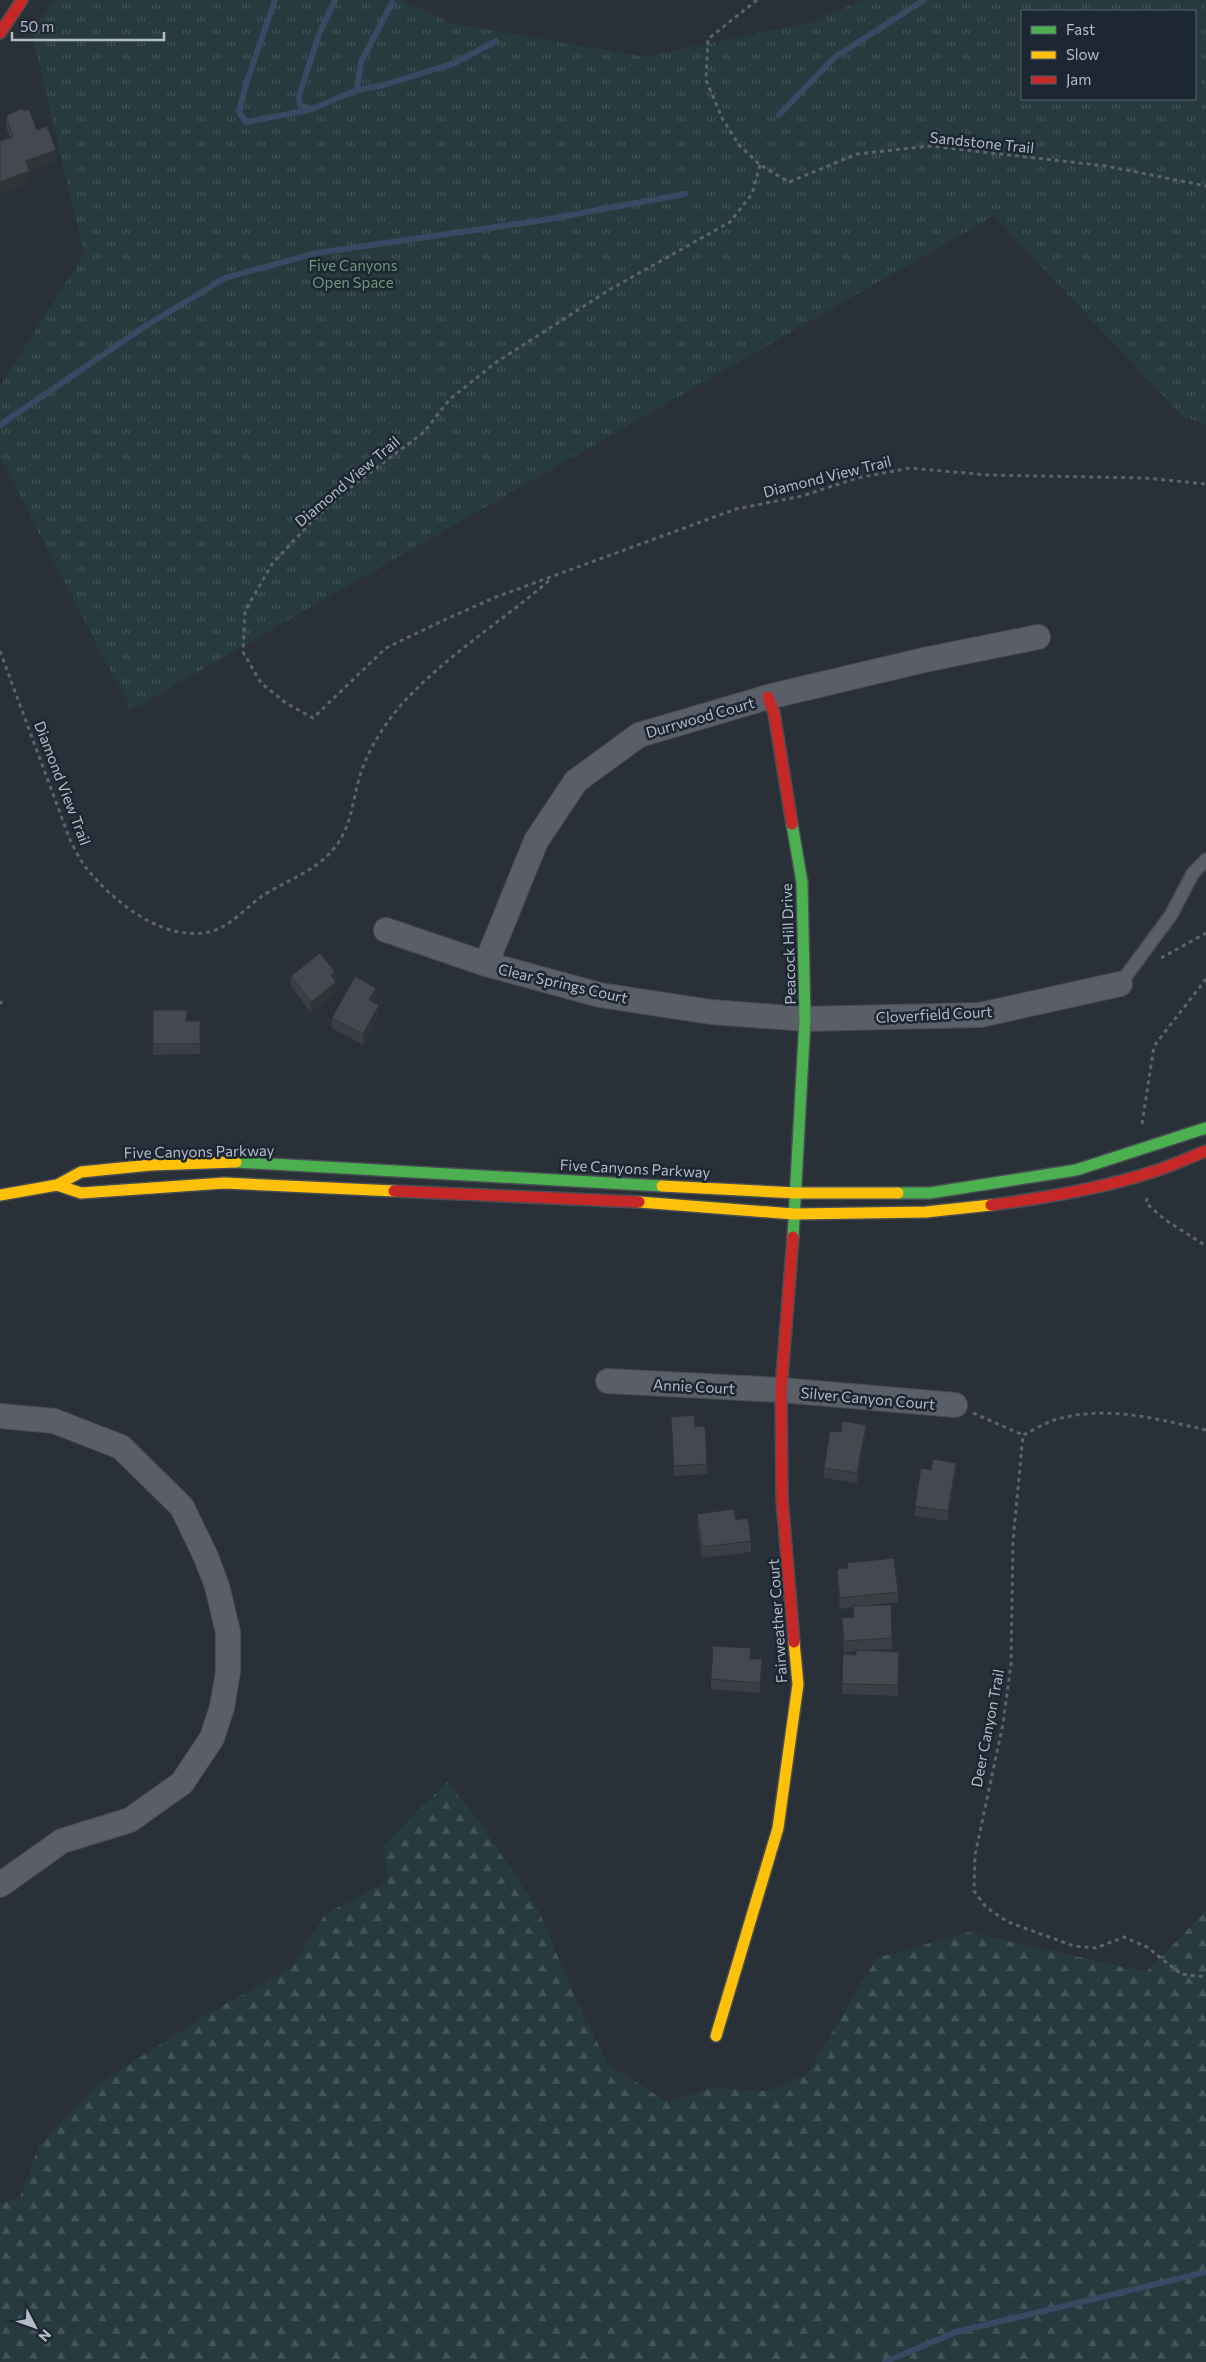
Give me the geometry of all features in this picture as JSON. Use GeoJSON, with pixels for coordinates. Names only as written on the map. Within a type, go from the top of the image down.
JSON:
{"type":"FeatureCollection","features":[{"type":"Feature","properties":{"kind":"main road"},"geometry":{"type":"LineString","coordinates":[[0,33],[22,0]]}},
{"type":"Feature","properties":{"kind":"main road","name":"Peacock Hill Drive"},"geometry":{"type":"LineString","coordinates":[[768,697],[774,713],[802,882],[805,1019],[796,1193]]}},
{"type":"Feature","properties":{"kind":"main road","name":"Five Canyons Parkway"},"geometry":{"type":"LineString","coordinates":[[0,1196],[57,1186],[81,1172],[151,1165],[239,1162],[796,1193],[930,1193],[1076,1170],[1206,1128]]}},
{"type":"Feature","properties":{"kind":"main road","name":"Five Canyons Parkway"},"geometry":{"type":"LineString","coordinates":[[57,1186],[81,1193],[116,1189],[224,1183],[654,1203],[794,1214],[926,1212],[1021,1201],[1087,1189],[1153,1172],[1206,1151]]}},
{"type":"Feature","properties":{"kind":"main road","name":"Fairweather Court"},"geometry":{"type":"LineString","coordinates":[[716,2036],[778,1828],[798,1684],[782,1498],[781,1390],[796,1193]]}},
{"type":"Feature","properties":{"kind":"street","name":"Durrwood Court"},"geometry":{"type":"LineString","coordinates":[[486,964],[536,841],[576,781],[639,734],[768,697],[924,660],[1038,637]]}},
{"type":"Feature","properties":{"kind":"street","name":"Clear Springs Court"},"geometry":{"type":"LineString","coordinates":[[386,930],[486,964],[600,995],[711,1012],[805,1019]]}},
{"type":"Feature","properties":{"kind":"street","name":"Cloverfield Court"},"geometry":{"type":"LineString","coordinates":[[805,1019],[980,1015],[1120,984]]}},
{"type":"Feature","properties":{"kind":"street","name":"Annie Court"},"geometry":{"type":"LineString","coordinates":[[608,1381],[781,1390]]}},
{"type":"Feature","properties":{"kind":"street","name":"Silver Canyon Court"},"geometry":{"type":"LineString","coordinates":[[781,1390],[955,1405]]}},
{"type":"Feature","properties":{"kind":"street"},"geometry":{"type":"LineString","coordinates":[[0,1416],[54,1421],[121,1447],[182,1507],[206,1557],[217,1586],[228,1632],[228,1672],[222,1707],[212,1738],[182,1783],[130,1820],[62,1841],[0,1885]]}},
{"type":"Feature","properties":{"kind":"lane"},"geometry":{"type":"LineString","coordinates":[[1120,984],[1171,915],[1193,873],[1206,860]]}},
{"type":"Feature","properties":{"kind":"path","name":"Sandstone Trail"},"geometry":{"type":"LineString","coordinates":[[757,0],[708,39],[706,80],[722,118],[739,145],[760,165],[789,182],[857,154],[930,146],[1106,166],[1206,186]]}},
{"type":"Feature","properties":{"kind":"path","name":"Diamond View Trail"},"geometry":{"type":"LineString","coordinates":[[760,165],[752,194],[730,222],[608,290],[495,363],[450,400],[424,432],[355,484],[314,520],[272,564],[245,611],[242,652],[261,683],[286,703],[313,718],[386,648],[496,597],[736,509],[802,496],[857,478],[910,468],[988,475],[1126,477],[1206,484]]}},
{"type":"Feature","properties":{"kind":"path","name":"Diamond View Trail"},"geometry":{"type":"LineString","coordinates":[[0,652],[70,840],[86,868],[122,905],[144,918],[179,932],[210,932],[236,918],[264,895],[322,862],[340,840],[353,812],[359,778],[375,740],[402,705],[435,670],[526,601],[554,576]]}},
{"type":"Feature","properties":{"kind":"path"},"geometry":{"type":"LineString","coordinates":[[1147,1147],[1141,1130],[1154,1046],[1206,979]]}},
{"type":"Feature","properties":{"kind":"path"},"geometry":{"type":"LineString","coordinates":[[1153,1172],[1146,1203],[1164,1218],[1206,1246]]}},
{"type":"Feature","properties":{"kind":"path"},"geometry":{"type":"LineString","coordinates":[[955,1405],[1023,1435],[1057,1419],[1083,1414],[1122,1414],[1206,1430]]}},
{"type":"Feature","properties":{"kind":"path","name":"Deer Canyon Trail"},"geometry":{"type":"LineString","coordinates":[[1023,1435],[1014,1541],[1011,1664],[1003,1724],[974,1854],[974,1892],[986,1907],[1008,1922],[1033,1933],[1074,1946],[1096,1948],[1124,1937],[1147,1948],[1181,1974],[1206,1977]]}},
{"type":"Feature","properties":{"kind":"green space","name":"Five Canyons Open Space"},"geometry":{"type":"Polygon","coordinates":[[[53,0],[401,0],[451,23],[644,57],[812,22],[862,0],[1206,0],[1206,424],[1182,416],[994,216],[131,710],[0,458],[0,386],[84,254],[32,34],[53,0]]]}},
{"type":"Feature","properties":{"kind":"green space"},"geometry":{"type":"Polygon","coordinates":[[[447,1782],[478,1820],[539,1911],[574,1995],[608,2064],[667,2102],[712,2088],[768,2091],[807,2074],[877,1958],[968,1932],[1146,1972],[1206,1911],[1206,2362],[0,2362],[0,2204],[20,2197],[39,2146],[101,2082],[211,2012],[291,1968],[325,1914],[387,1882],[384,1845],[447,1782]]]}},
{"type":"Feature","properties":{"kind":"building"},"geometry":{"type":"Polygon","coordinates":[[[23,108],[24,111],[29,109],[37,130],[47,126],[56,150],[26,161],[29,171],[0,182],[0,141],[13,137],[6,116],[23,108]]]}},
{"type":"Feature","properties":{"kind":"building"},"geometry":{"type":"Polygon","coordinates":[[[320,953],[335,972],[331,975],[336,982],[311,1002],[291,976],[320,953]]]}},
{"type":"Feature","properties":{"kind":"building"},"geometry":{"type":"Polygon","coordinates":[[[355,976],[376,988],[369,1000],[379,1005],[363,1034],[332,1018],[355,976]]]}},
{"type":"Feature","properties":{"kind":"building"},"geometry":{"type":"Polygon","coordinates":[[[153,1010],[187,1010],[186,1021],[200,1021],[200,1044],[153,1044],[153,1010]]]}},
{"type":"Feature","properties":{"kind":"building"},"geometry":{"type":"Polygon","coordinates":[[[694,1415],[695,1427],[705,1426],[707,1464],[674,1466],[671,1417],[694,1415]]]}},
{"type":"Feature","properties":{"kind":"building"},"geometry":{"type":"Polygon","coordinates":[[[842,1421],[866,1425],[857,1473],[824,1468],[830,1431],[841,1432],[842,1421]]]}},
{"type":"Feature","properties":{"kind":"building"},"geometry":{"type":"Polygon","coordinates":[[[933,1459],[956,1463],[948,1511],[915,1506],[921,1468],[931,1470],[933,1459]]]}},
{"type":"Feature","properties":{"kind":"building"},"geometry":{"type":"Polygon","coordinates":[[[734,1509],[736,1520],[748,1518],[751,1541],[702,1547],[697,1514],[734,1509]]]}},
{"type":"Feature","properties":{"kind":"building"},"geometry":{"type":"Polygon","coordinates":[[[894,1558],[898,1592],[840,1598],[837,1569],[848,1568],[847,1563],[894,1558]]]}},
{"type":"Feature","properties":{"kind":"building"},"geometry":{"type":"Polygon","coordinates":[[[891,1605],[892,1638],[844,1641],[842,1618],[854,1617],[853,1606],[891,1605]]]}},
{"type":"Feature","properties":{"kind":"building"},"geometry":{"type":"Polygon","coordinates":[[[713,1646],[751,1648],[750,1659],[762,1659],[760,1683],[711,1679],[713,1646]]]}},
{"type":"Feature","properties":{"kind":"building"},"geometry":{"type":"Polygon","coordinates":[[[856,1650],[899,1652],[898,1685],[842,1684],[843,1654],[856,1655],[856,1650]]]}},
{"type":"Feature","properties":{"kind":"waterway"},"geometry":{"type":"LineString","coordinates":[[275,0],[246,84],[239,112],[246,122],[309,110]]}},
{"type":"Feature","properties":{"kind":"waterway"},"geometry":{"type":"LineString","coordinates":[[335,0],[319,34],[299,96],[300,106],[312,109],[357,90],[361,62],[392,3]]}},
{"type":"Feature","properties":{"kind":"waterway"},"geometry":{"type":"LineString","coordinates":[[779,115],[835,57],[924,0]]}},
{"type":"Feature","properties":{"kind":"waterway"},"geometry":{"type":"LineString","coordinates":[[357,90],[384,85],[455,63],[496,41]]}},
{"type":"Feature","properties":{"kind":"waterway"},"geometry":{"type":"LineString","coordinates":[[0,425],[144,327],[225,278],[316,253],[538,221],[685,194]]}},
{"type":"Feature","properties":{"kind":"waterway"},"geometry":{"type":"LineString","coordinates":[[885,2362],[956,2332],[1206,2272]]}},
{"type":"Feature","properties":{"kind":"traffic: fast"},"geometry":{"type":"LineString","coordinates":[[792,824],[802,882],[805,1019],[793,1237]]}},
{"type":"Feature","properties":{"kind":"traffic: fast"},"geometry":{"type":"LineString","coordinates":[[898,1193],[930,1193],[1076,1170],[1206,1128]]}},
{"type":"Feature","properties":{"kind":"traffic: fast"},"geometry":{"type":"LineString","coordinates":[[236,1162],[662,1186]]}},
{"type":"Feature","properties":{"kind":"traffic: slow"},"geometry":{"type":"LineString","coordinates":[[0,1195],[57,1185],[81,1172],[151,1165],[236,1162]]}},
{"type":"Feature","properties":{"kind":"traffic: slow"},"geometry":{"type":"LineString","coordinates":[[57,1185],[81,1193],[224,1183],[394,1191]]}},
{"type":"Feature","properties":{"kind":"traffic: slow"},"geometry":{"type":"LineString","coordinates":[[662,1186],[796,1193],[898,1193]]}},
{"type":"Feature","properties":{"kind":"traffic: slow"},"geometry":{"type":"LineString","coordinates":[[639,1202],[794,1214],[926,1212],[991,1205]]}},
{"type":"Feature","properties":{"kind":"traffic: slow"},"geometry":{"type":"LineString","coordinates":[[716,2036],[778,1828],[798,1684],[794,1642]]}},
{"type":"Feature","properties":{"kind":"traffic: jam"},"geometry":{"type":"LineString","coordinates":[[0,33],[22,0]]}},
{"type":"Feature","properties":{"kind":"traffic: jam"},"geometry":{"type":"LineString","coordinates":[[768,697],[774,713],[792,824]]}},
{"type":"Feature","properties":{"kind":"traffic: jam"},"geometry":{"type":"LineString","coordinates":[[991,1205],[1052,1196],[1132,1178],[1159,1170],[1206,1151]]}},
{"type":"Feature","properties":{"kind":"traffic: jam"},"geometry":{"type":"LineString","coordinates":[[394,1191],[639,1202]]}},
{"type":"Feature","properties":{"kind":"traffic: jam"},"geometry":{"type":"LineString","coordinates":[[793,1237],[781,1390],[782,1498],[794,1642]]}}]}
